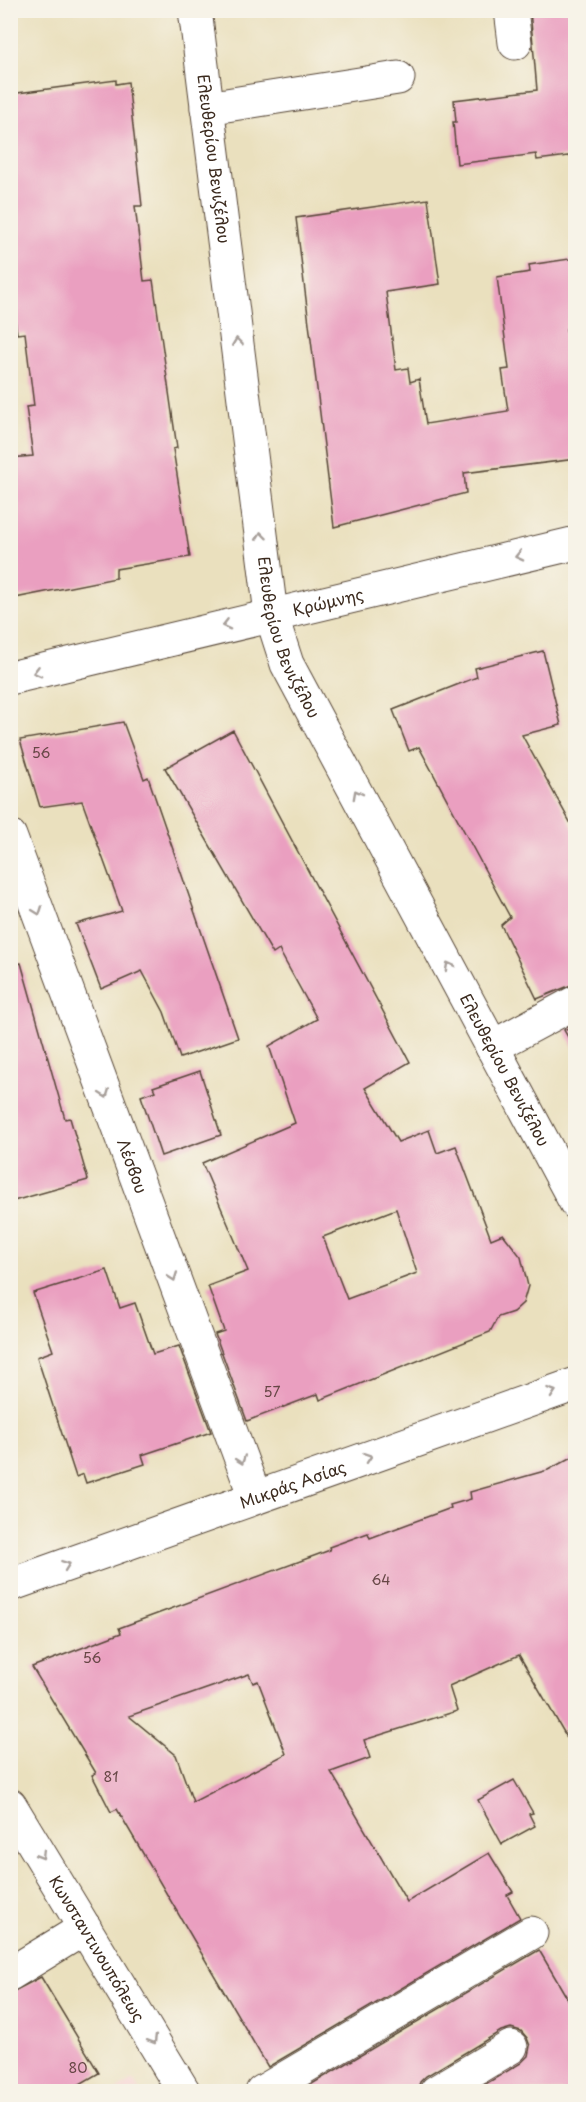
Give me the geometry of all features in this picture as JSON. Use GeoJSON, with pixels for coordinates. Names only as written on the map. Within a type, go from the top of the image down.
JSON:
{"type":"FeatureCollection","features":[{"type":"Feature","properties":{"kind":"street","name":"Ελευθερίου Βενιζέλου"},"geometry":{"type":"LineString","coordinates":[[195,10],[271,614],[287,664],[576,1203]]}},
{"type":"Feature","properties":{"kind":"street"},"geometry":{"type":"LineString","coordinates":[[511,10],[515,43]]}},
{"type":"Feature","properties":{"kind":"street"},"geometry":{"type":"LineString","coordinates":[[207,108],[398,78]]}},
{"type":"Feature","properties":{"kind":"street","name":"Κρώμνης"},"geometry":{"type":"LineString","coordinates":[[10,678],[576,543]]}},
{"type":"Feature","properties":{"kind":"street","name":"Λέσβου"},"geometry":{"type":"LineString","coordinates":[[10,837],[255,1497]]}},
{"type":"Feature","properties":{"kind":"street"},"geometry":{"type":"LineString","coordinates":[[492,1047],[576,1002]]}},
{"type":"Feature","properties":{"kind":"street","name":"Μικράς Ασίας"},"geometry":{"type":"LineString","coordinates":[[10,1585],[576,1384]]}},
{"type":"Feature","properties":{"kind":"street","name":"Κωνσταντινουπόλεως"},"geometry":{"type":"LineString","coordinates":[[10,1805],[184,2091]]}},
{"type":"Feature","properties":{"kind":"street"},"geometry":{"type":"LineString","coordinates":[[10,1974],[86,1928]]}},
{"type":"Feature","properties":{"kind":"street"},"geometry":{"type":"LineString","coordinates":[[262,2091],[531,1932]]}},
{"type":"Feature","properties":{"kind":"street"},"geometry":{"type":"LineString","coordinates":[[436,2091],[511,2047]]}},
{"type":"Feature","properties":{"kind":"shaded area"},"geometry":{"type":"Polygon","coordinates":[[[134,2080],[141,2091],[115,2091],[134,2080]]]}},
{"type":"Feature","properties":{"kind":"building"},"geometry":{"type":"Polygon","coordinates":[[[530,10],[576,10],[576,155],[537,160],[536,154],[457,164],[453,122],[456,122],[454,100],[537,90],[530,10]]]}},
{"type":"Feature","properties":{"kind":"building"},"geometry":{"type":"Polygon","coordinates":[[[116,80],[116,84],[128,82],[142,206],[135,206],[144,281],[153,280],[177,448],[173,449],[190,557],[116,569],[116,578],[10,599],[10,458],[33,456],[26,407],[34,406],[25,333],[17,334],[10,280],[10,94],[116,80]]]}},
{"type":"Feature","properties":{"kind":"building"},"geometry":{"type":"Polygon","coordinates":[[[428,199],[440,284],[386,292],[396,370],[408,368],[410,382],[419,379],[426,424],[508,411],[502,370],[509,369],[497,277],[530,272],[529,265],[576,258],[576,328],[566,329],[576,390],[576,459],[464,473],[466,493],[334,527],[296,218],[428,199]]]}},
{"type":"Feature","properties":{"kind":"building"},"geometry":{"type":"Polygon","coordinates":[[[543,651],[561,725],[522,735],[576,833],[576,983],[537,999],[501,925],[510,917],[419,747],[409,751],[393,710],[477,677],[475,668],[543,651]]]}},
{"type":"Feature","properties":{"kind":"building"},"geometry":{"type":"Polygon","coordinates":[[[123,722],[144,779],[148,777],[238,1038],[180,1058],[164,1012],[142,971],[101,989],[76,924],[122,911],[82,801],[40,807],[20,740],[123,722]]]}},
{"type":"Feature","properties":{"kind":"building"},"geometry":{"type":"Polygon","coordinates":[[[233,730],[410,1062],[365,1088],[398,1142],[429,1130],[437,1153],[456,1146],[491,1239],[503,1234],[521,1257],[528,1286],[523,1303],[513,1312],[498,1317],[490,1332],[320,1400],[318,1394],[247,1421],[215,1334],[224,1331],[208,1286],[248,1271],[202,1163],[295,1123],[269,1046],[317,1019],[279,950],[273,954],[165,768],[233,730]],[[396,1209],[323,1237],[347,1299],[417,1273],[396,1209]]]}},
{"type":"Feature","properties":{"kind":"building"},"geometry":{"type":"Polygon","coordinates":[[[21,963],[65,1119],[70,1118],[88,1180],[10,1202],[10,964],[21,963]]]}},
{"type":"Feature","properties":{"kind":"building"},"geometry":{"type":"Polygon","coordinates":[[[576,1024],[576,1051],[564,1030],[576,1024]]]}},
{"type":"Feature","properties":{"kind":"building"},"geometry":{"type":"Polygon","coordinates":[[[200,1071],[221,1135],[161,1156],[141,1096],[155,1091],[153,1087],[200,1071]]]}},
{"type":"Feature","properties":{"kind":"building"},"geometry":{"type":"Polygon","coordinates":[[[107,1270],[120,1308],[135,1303],[153,1354],[179,1346],[211,1432],[142,1455],[145,1464],[86,1483],[83,1474],[76,1477],[37,1357],[53,1351],[33,1293],[107,1270]]]}},
{"type":"Feature","properties":{"kind":"building"},"geometry":{"type":"Polygon","coordinates":[[[576,1455],[576,1753],[519,1655],[449,1686],[457,1711],[364,1740],[370,1758],[331,1772],[407,1902],[489,1853],[513,1892],[507,1895],[520,1918],[268,2067],[117,1809],[111,1812],[92,1775],[96,1773],[32,1667],[121,1633],[119,1628],[330,1550],[329,1547],[368,1533],[370,1538],[451,1508],[450,1505],[471,1499],[470,1492],[548,1470],[576,1455]],[[249,1674],[129,1716],[176,1755],[193,1802],[286,1754],[258,1681],[253,1683],[249,1674]]]}},
{"type":"Feature","properties":{"kind":"building"},"geometry":{"type":"Polygon","coordinates":[[[514,1780],[533,1813],[529,1814],[535,1826],[502,1844],[478,1800],[514,1780]]]}},
{"type":"Feature","properties":{"kind":"building"},"geometry":{"type":"Polygon","coordinates":[[[539,1950],[576,2013],[576,2091],[478,2091],[477,2089],[521,2063],[528,2056],[530,2046],[527,2038],[521,2031],[511,2028],[501,2031],[426,2076],[420,2082],[417,2091],[300,2091],[539,1950]]]}},
{"type":"Feature","properties":{"kind":"building"},"geometry":{"type":"Polygon","coordinates":[[[41,1977],[99,2073],[68,2091],[10,2091],[10,1993],[41,1977]]]}}]}
